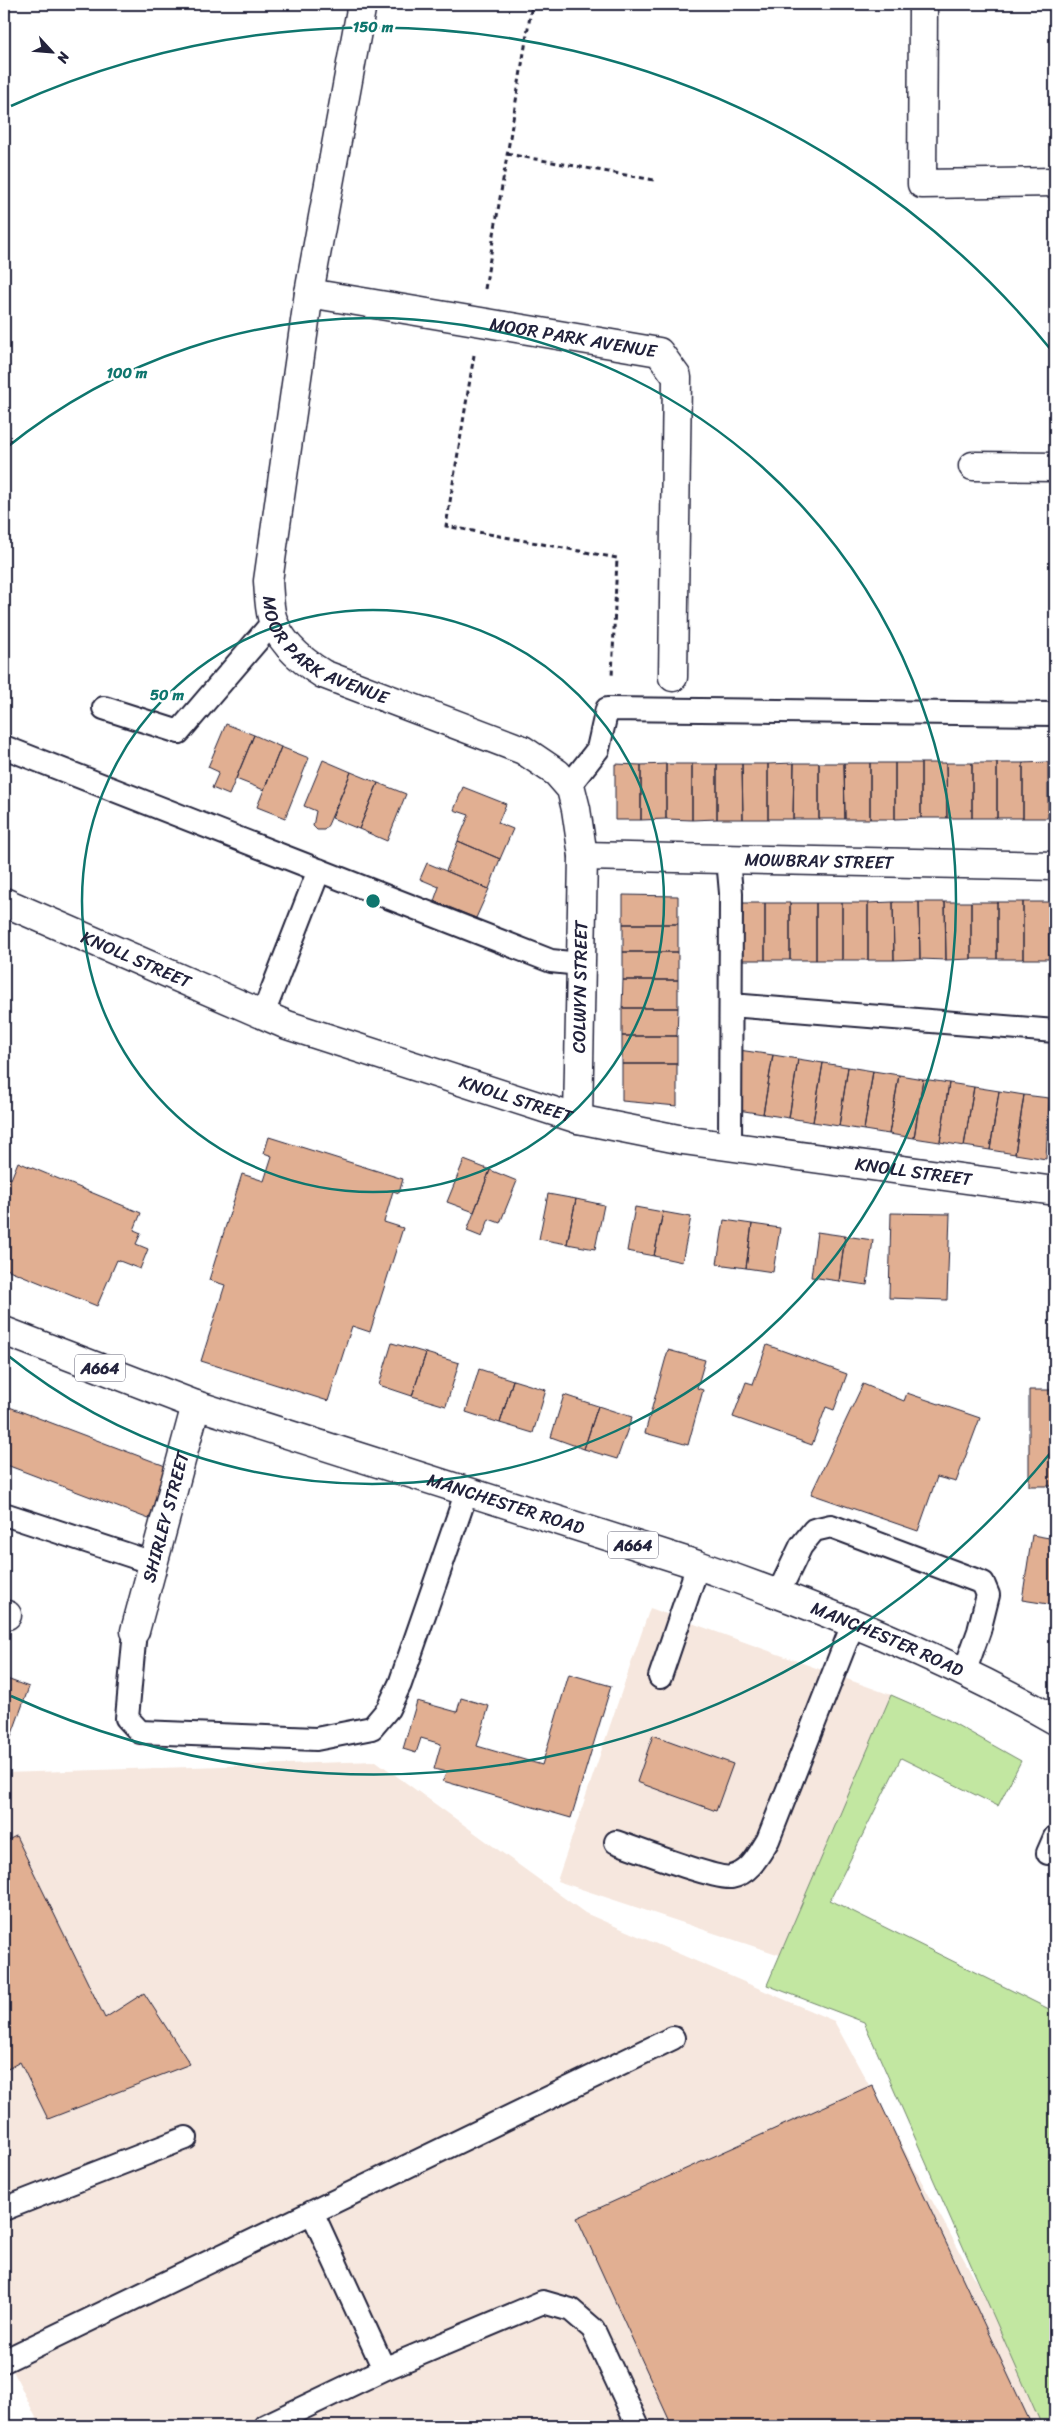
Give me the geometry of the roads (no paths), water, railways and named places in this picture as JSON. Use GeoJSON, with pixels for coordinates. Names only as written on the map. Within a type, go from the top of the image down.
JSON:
{"type":"FeatureCollection","features":[{"type":"Feature","properties":{"kind":"street","name":"MOOR PARK AVENUE"},"geometry":{"type":"LineString","coordinates":[[362,4],[309,293],[268,582],[274,621],[287,644],[301,660],[323,674],[523,750],[557,773],[569,786],[576,809],[583,856]]}},
{"type":"Feature","properties":{"kind":"street"},"geometry":{"type":"LineString","coordinates":[[923,4],[922,184],[1055,182]]}},
{"type":"Feature","properties":{"kind":"street","name":"MOOR PARK AVENUE"},"geometry":{"type":"LineString","coordinates":[[309,293],[659,352],[677,377],[673,677]]}},
{"type":"Feature","properties":{"kind":"street"},"geometry":{"type":"LineString","coordinates":[[973,466],[1055,467]]}},
{"type":"Feature","properties":{"kind":"street","name":"MOWBRAY STREET"},"geometry":{"type":"LineString","coordinates":[[583,856],[1055,866]]}},
{"type":"Feature","properties":{"kind":"street","name":"COLWYN STREET"},"geometry":{"type":"LineString","coordinates":[[578,1119],[583,856]]}},
{"type":"Feature","properties":{"kind":"street","name":"KNOLL STREET"},"geometry":{"type":"LineString","coordinates":[[4,902],[297,1028],[578,1119],[683,1140],[1055,1191]]}},
{"type":"Feature","properties":{"kind":"street","name":"MANCHESTER ROAD"},"geometry":{"type":"LineString","coordinates":[[4,1330],[196,1405],[698,1565],[778,1594],[853,1624],[964,1673],[1017,1698],[1055,1720]]}},
{"type":"Feature","properties":{"kind":"street","name":"SHIRLEY STREET"},"geometry":{"type":"LineString","coordinates":[[134,1631],[196,1405]]}},
{"type":"Feature","properties":{"kind":"lane"},"geometry":{"type":"LineString","coordinates":[[104,708],[179,732],[274,621]]}},
{"type":"Feature","properties":{"kind":"lane"},"geometry":{"type":"LineString","coordinates":[[569,786],[598,749],[607,709],[1055,714]]}},
{"type":"Feature","properties":{"kind":"lane"},"geometry":{"type":"LineString","coordinates":[[4,747],[551,961],[580,964]]}},
{"type":"Feature","properties":{"kind":"lane"},"geometry":{"type":"LineString","coordinates":[[728,859],[731,893],[730,1146]]}},
{"type":"Feature","properties":{"kind":"lane"},"geometry":{"type":"LineString","coordinates":[[263,1014],[319,870]]}},
{"type":"Feature","properties":{"kind":"lane"},"geometry":{"type":"LineString","coordinates":[[731,1005],[1055,1031]]}},
{"type":"Feature","properties":{"kind":"lane"},"geometry":{"type":"LineString","coordinates":[[134,1631],[127,1718],[140,1732],[316,1739],[372,1728],[388,1709],[400,1684],[467,1491]]}},
{"type":"Feature","properties":{"kind":"lane"},"geometry":{"type":"LineString","coordinates":[[4,1514],[153,1563]]}},
{"type":"Feature","properties":{"kind":"lane"},"geometry":{"type":"LineString","coordinates":[[778,1594],[801,1546],[814,1530],[831,1526],[983,1582],[988,1595],[979,1631],[964,1673]]}},
{"type":"Feature","properties":{"kind":"lane"},"geometry":{"type":"LineString","coordinates":[[660,1677],[698,1565]]}},
{"type":"Feature","properties":{"kind":"lane"},"geometry":{"type":"LineString","coordinates":[[616,1842],[711,1874],[730,1878],[750,1868],[768,1840],[853,1624]]}},
{"type":"Feature","properties":{"kind":"lane"},"geometry":{"type":"LineString","coordinates":[[4,2361],[673,2038]]}},
{"type":"Feature","properties":{"kind":"lane"},"geometry":{"type":"LineString","coordinates":[[4,2209],[186,2138]]}},
{"type":"Feature","properties":{"kind":"lane"},"geometry":{"type":"LineString","coordinates":[[312,2212],[384,2369]]}},
{"type":"Feature","properties":{"kind":"lane"},"geometry":{"type":"LineString","coordinates":[[265,2426],[384,2369],[543,2302],[571,2310],[592,2329],[638,2426]]}}]}
